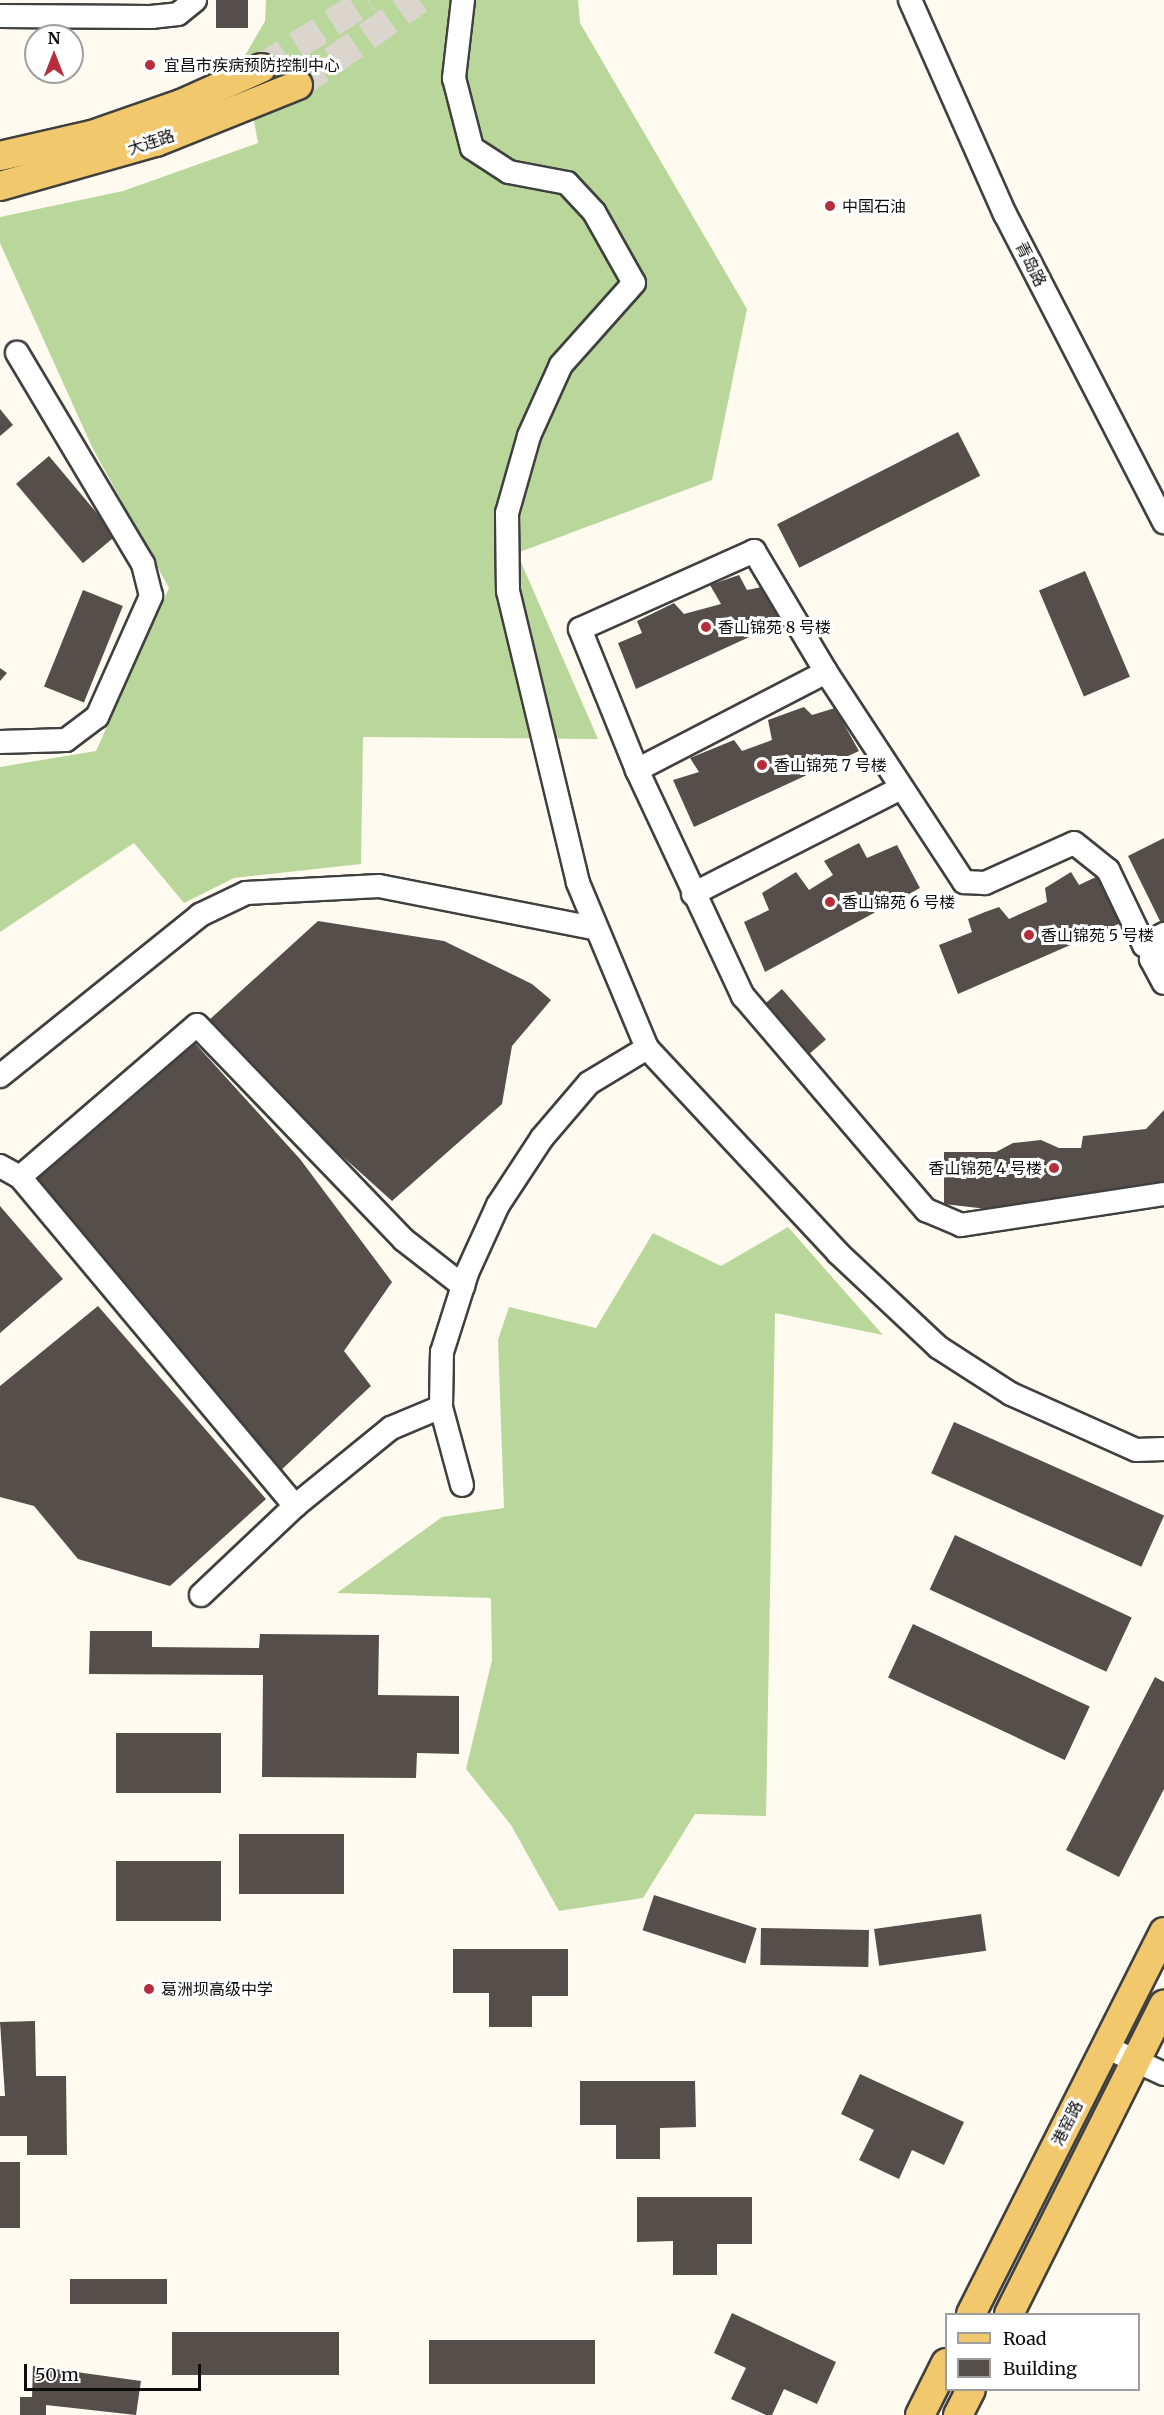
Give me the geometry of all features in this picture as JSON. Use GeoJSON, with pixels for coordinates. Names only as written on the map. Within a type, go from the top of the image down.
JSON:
{"type":"FeatureCollection","features":[{"type":"Feature","properties":{"kind":"main road","name":"大连路"},"geometry":{"type":"LineString","coordinates":[[0,156],[92,135],[181,104],[261,68]]}},
{"type":"Feature","properties":{"kind":"main road","name":"大连路"},"geometry":{"type":"LineString","coordinates":[[0,186],[156,142],[298,85]]}},
{"type":"Feature","properties":{"kind":"main road","name":"港窑路"},"geometry":{"type":"LineString","coordinates":[[972,2313],[1164,1932]]}},
{"type":"Feature","properties":{"kind":"main road","name":"港窑路"},"geometry":{"type":"LineString","coordinates":[[1010,2313],[1164,2005]]}},
{"type":"Feature","properties":{"kind":"main road"},"geometry":{"type":"LineString","coordinates":[[920,2415],[945,2365]]}},
{"type":"Feature","properties":{"kind":"main road"},"geometry":{"type":"LineString","coordinates":[[958,2415],[970,2391]]}},
{"type":"Feature","properties":{"kind":"street"},"geometry":{"type":"LineString","coordinates":[[0,16],[151,17],[178,14],[195,0]]}},
{"type":"Feature","properties":{"kind":"street"},"geometry":{"type":"LineString","coordinates":[[462,0],[454,78],[472,148],[509,172],[567,183],[594,212],[634,283],[561,365],[529,436],[507,513],[508,591],[594,928],[647,1048],[838,1252],[938,1347],[1011,1394],[1136,1450],[1164,1449]]}},
{"type":"Feature","properties":{"kind":"street","name":"青岛路"},"geometry":{"type":"LineString","coordinates":[[910,0],[1005,214],[1164,522]]}},
{"type":"Feature","properties":{"kind":"street"},"geometry":{"type":"LineString","coordinates":[[0,742],[66,740],[97,717],[151,596],[143,564],[17,353]]}},
{"type":"Feature","properties":{"kind":"street"},"geometry":{"type":"LineString","coordinates":[[1164,983],[1153,952],[1108,870],[1074,843],[975,886],[954,869],[826,672],[754,551],[580,629],[637,770],[693,894],[743,996],[927,1210],[943,1220],[984,1223],[1164,1194]]}},
{"type":"Feature","properties":{"kind":"street"},"geometry":{"type":"LineString","coordinates":[[637,770],[826,672]]}},
{"type":"Feature","properties":{"kind":"street"},"geometry":{"type":"LineString","coordinates":[[693,894],[902,788]]}},
{"type":"Feature","properties":{"kind":"street"},"geometry":{"type":"LineString","coordinates":[[0,1076],[201,915],[246,893],[379,886],[594,928]]}},
{"type":"Feature","properties":{"kind":"street"},"geometry":{"type":"LineString","coordinates":[[1153,952],[1164,934]]}},
{"type":"Feature","properties":{"kind":"street"},"geometry":{"type":"LineString","coordinates":[[20,1177],[197,1025],[404,1240],[463,1286]]}},
{"type":"Feature","properties":{"kind":"street"},"geometry":{"type":"LineString","coordinates":[[462,1485],[441,1407],[442,1353],[463,1286],[498,1205],[542,1138],[589,1083],[647,1048]]}},
{"type":"Feature","properties":{"kind":"street"},"geometry":{"type":"LineString","coordinates":[[0,1166],[20,1177],[295,1506]]}},
{"type":"Feature","properties":{"kind":"street"},"geometry":{"type":"LineString","coordinates":[[201,1595],[295,1506],[392,1428],[441,1407]]}},
{"type":"Feature","properties":{"kind":"street"},"geometry":{"type":"LineString","coordinates":[[1106,2047],[1164,2074]]}},
{"type":"Feature","properties":{"kind":"green space"},"geometry":{"type":"Polygon","coordinates":[[[266,0],[578,0],[580,23],[747,309],[712,480],[517,553],[598,739],[363,737],[361,864],[234,878],[184,903],[134,843],[0,932],[0,767],[96,751],[169,588],[92,447],[0,243],[0,217],[123,191],[258,143],[243,59],[265,21],[266,0]]]}},
{"type":"Feature","properties":{"kind":"green space"},"geometry":{"type":"Polygon","coordinates":[[[788,1227],[883,1335],[775,1313],[766,1816],[695,1814],[643,1898],[559,1911],[511,1825],[466,1769],[492,1660],[491,1598],[337,1593],[442,1517],[504,1508],[498,1340],[509,1307],[596,1328],[653,1233],[721,1266],[788,1227]]]}},
{"type":"Feature","properties":{"kind":"building"},"geometry":{"type":"Polygon","coordinates":[[[216,0],[248,0],[248,28],[216,28],[216,0]]]}},
{"type":"Feature","properties":{"kind":"building"},"geometry":{"type":"Polygon","coordinates":[[[0,409],[13,425],[0,436],[0,409]]]}},
{"type":"Feature","properties":{"kind":"building"},"geometry":{"type":"Polygon","coordinates":[[[958,432],[980,476],[799,568],[777,524],[958,432]]]}},
{"type":"Feature","properties":{"kind":"building"},"geometry":{"type":"Polygon","coordinates":[[[49,456],[116,536],[83,563],[16,484],[49,456]]]}},
{"type":"Feature","properties":{"kind":"building"},"geometry":{"type":"Polygon","coordinates":[[[1085,571],[1130,677],[1084,696],[1039,591],[1085,571]]]}},
{"type":"Feature","properties":{"kind":"building","name":"香山锦苑 8 号楼"},"geometry":{"type":"Polygon","coordinates":[[[739,575],[747,590],[762,587],[784,621],[636,689],[618,643],[642,633],[637,621],[674,603],[684,614],[721,604],[710,585],[739,575]]]}},
{"type":"Feature","properties":{"kind":"building"},"geometry":{"type":"Polygon","coordinates":[[[83,590],[123,606],[84,703],[44,686],[83,590]]]}},
{"type":"Feature","properties":{"kind":"building"},"geometry":{"type":"Polygon","coordinates":[[[0,668],[7,673],[0,681],[0,668]]]}},
{"type":"Feature","properties":{"kind":"building","name":"香山锦苑 7 号楼"},"geometry":{"type":"Polygon","coordinates":[[[804,707],[812,715],[835,708],[859,751],[694,827],[673,780],[699,772],[690,758],[734,740],[742,751],[772,740],[768,720],[804,707]]]}},
{"type":"Feature","properties":{"kind":"building"},"geometry":{"type":"Polygon","coordinates":[[[1164,838],[1164,922],[1161,923],[1128,856],[1164,838]]]}},
{"type":"Feature","properties":{"kind":"building","name":"香山锦苑 6 号楼"},"geometry":{"type":"Polygon","coordinates":[[[859,843],[867,858],[897,845],[920,888],[765,972],[744,922],[769,910],[762,893],[796,872],[809,890],[833,875],[824,861],[859,843]]]}},
{"type":"Feature","properties":{"kind":"building","name":"香山锦苑 5 号楼"},"geometry":{"type":"Polygon","coordinates":[[[1071,872],[1079,885],[1100,875],[1123,922],[958,994],[939,945],[972,932],[968,919],[985,912],[999,907],[1009,919],[1047,902],[1045,888],[1071,872]]]}},
{"type":"Feature","properties":{"kind":"building"},"geometry":{"type":"Polygon","coordinates":[[[318,921],[444,941],[532,984],[551,1000],[512,1046],[502,1104],[392,1201],[310,1127],[208,1021],[318,921]]]}},
{"type":"Feature","properties":{"kind":"building"},"geometry":{"type":"Polygon","coordinates":[[[782,989],[826,1040],[806,1057],[762,1006],[782,989]]]}},
{"type":"Feature","properties":{"kind":"building"},"geometry":{"type":"Polygon","coordinates":[[[193,1041],[300,1159],[392,1282],[344,1351],[371,1386],[279,1472],[35,1179],[193,1041]]]}},
{"type":"Feature","properties":{"kind":"building","name":"香山锦苑 4 号楼"},"geometry":{"type":"Polygon","coordinates":[[[1164,1110],[1164,1183],[996,1210],[944,1204],[944,1152],[996,1152],[1013,1143],[1041,1140],[1059,1148],[1081,1148],[1083,1136],[1146,1129],[1164,1110]]]}},
{"type":"Feature","properties":{"kind":"building"},"geometry":{"type":"Polygon","coordinates":[[[0,1206],[63,1279],[0,1333],[0,1206]]]}},
{"type":"Feature","properties":{"kind":"building"},"geometry":{"type":"Polygon","coordinates":[[[98,1306],[266,1499],[170,1586],[78,1559],[34,1506],[0,1497],[0,1386],[98,1306]]]}},
{"type":"Feature","properties":{"kind":"building"},"geometry":{"type":"Polygon","coordinates":[[[954,1422],[1164,1515],[1141,1567],[931,1473],[954,1422]]]}},
{"type":"Feature","properties":{"kind":"building"},"geometry":{"type":"Polygon","coordinates":[[[955,1535],[1132,1617],[1106,1672],[930,1589],[955,1535]]]}},
{"type":"Feature","properties":{"kind":"building"},"geometry":{"type":"Polygon","coordinates":[[[913,1624],[1090,1706],[1065,1760],[888,1677],[913,1624]]]}},
{"type":"Feature","properties":{"kind":"building"},"geometry":{"type":"Polygon","coordinates":[[[90,1631],[152,1631],[152,1647],[259,1648],[260,1634],[379,1635],[378,1695],[459,1696],[459,1754],[417,1753],[416,1778],[262,1777],[263,1675],[89,1674],[90,1631]]]}},
{"type":"Feature","properties":{"kind":"building"},"geometry":{"type":"Polygon","coordinates":[[[1155,1677],[1164,1682],[1164,1789],[1119,1877],[1066,1850],[1155,1677]]]}},
{"type":"Feature","properties":{"kind":"building"},"geometry":{"type":"Polygon","coordinates":[[[116,1733],[221,1733],[221,1793],[116,1793],[116,1733]]]}},
{"type":"Feature","properties":{"kind":"building"},"geometry":{"type":"Polygon","coordinates":[[[239,1834],[344,1834],[344,1894],[239,1894],[239,1834]]]}},
{"type":"Feature","properties":{"kind":"building"},"geometry":{"type":"Polygon","coordinates":[[[116,1861],[221,1861],[221,1921],[116,1921],[116,1861]]]}},
{"type":"Feature","properties":{"kind":"building"},"geometry":{"type":"Polygon","coordinates":[[[654,1895],[757,1928],[745,1964],[643,1930],[654,1895]]]}},
{"type":"Feature","properties":{"kind":"building"},"geometry":{"type":"Polygon","coordinates":[[[981,1914],[986,1951],[879,1966],[874,1929],[981,1914]]]}},
{"type":"Feature","properties":{"kind":"building"},"geometry":{"type":"Polygon","coordinates":[[[761,1928],[869,1930],[868,1967],[760,1965],[761,1928]]]}},
{"type":"Feature","properties":{"kind":"building"},"geometry":{"type":"Polygon","coordinates":[[[453,1949],[568,1949],[568,1996],[532,1996],[532,2027],[489,2027],[489,1993],[453,1993],[453,1949]]]}},
{"type":"Feature","properties":{"kind":"building"},"geometry":{"type":"Polygon","coordinates":[[[35,2021],[36,2076],[66,2076],[67,2155],[27,2155],[27,2136],[0,2136],[0,2096],[5,2096],[0,2022],[35,2021]]]}},
{"type":"Feature","properties":{"kind":"building"},"geometry":{"type":"Polygon","coordinates":[[[860,2074],[964,2122],[944,2165],[912,2150],[899,2179],[859,2160],[874,2130],[841,2114],[860,2074]]]}},
{"type":"Feature","properties":{"kind":"building"},"geometry":{"type":"Polygon","coordinates":[[[580,2081],[695,2081],[696,2127],[660,2128],[660,2159],[616,2159],[616,2125],[580,2125],[580,2081]]]}},
{"type":"Feature","properties":{"kind":"building"},"geometry":{"type":"Polygon","coordinates":[[[0,2162],[20,2162],[20,2228],[0,2228],[0,2162]]]}},
{"type":"Feature","properties":{"kind":"building"},"geometry":{"type":"Polygon","coordinates":[[[637,2197],[752,2197],[752,2244],[717,2244],[717,2275],[673,2275],[673,2241],[637,2242],[637,2197]]]}},
{"type":"Feature","properties":{"kind":"building"},"geometry":{"type":"Polygon","coordinates":[[[70,2279],[167,2279],[167,2304],[70,2304],[70,2279]]]}},
{"type":"Feature","properties":{"kind":"building"},"geometry":{"type":"Polygon","coordinates":[[[732,2313],[836,2362],[817,2404],[784,2389],[772,2415],[766,2415],[731,2399],[746,2368],[714,2353],[732,2313]]]}},
{"type":"Feature","properties":{"kind":"building"},"geometry":{"type":"Polygon","coordinates":[[[172,2332],[339,2332],[339,2375],[172,2375],[172,2332]]]}},
{"type":"Feature","properties":{"kind":"building"},"geometry":{"type":"Polygon","coordinates":[[[429,2340],[595,2340],[595,2384],[429,2384],[429,2340]]]}},
{"type":"Feature","properties":{"kind":"building"},"geometry":{"type":"Polygon","coordinates":[[[33,2366],[141,2381],[136,2415],[46,2405],[46,2415],[20,2415],[20,2397],[32,2397],[33,2366]]]}},
{"type":"Feature","properties":{"kind":"tunnel"},"geometry":{"type":"LineString","coordinates":[[261,68],[368,0]]}},
{"type":"Feature","properties":{"kind":"tunnel"},"geometry":{"type":"LineString","coordinates":[[298,85],[419,0]]}},
{"type":"Feature","properties":{"kind":"place","name":"宜昌市疾病预防控制中心"},"geometry":{"type":"Point","coordinates":[150,65]}},
{"type":"Feature","properties":{"kind":"place","name":"中国石油"},"geometry":{"type":"Point","coordinates":[830,206]}},
{"type":"Feature","properties":{"kind":"place","name":"香山锦苑 8 号楼"},"geometry":{"type":"Point","coordinates":[706,627]}},
{"type":"Feature","properties":{"kind":"place","name":"香山锦苑 7 号楼"},"geometry":{"type":"Point","coordinates":[762,765]}},
{"type":"Feature","properties":{"kind":"place","name":"香山锦苑 6 号楼"},"geometry":{"type":"Point","coordinates":[830,902]}},
{"type":"Feature","properties":{"kind":"place","name":"香山锦苑 5 号楼"},"geometry":{"type":"Point","coordinates":[1029,935]}},
{"type":"Feature","properties":{"kind":"place","name":"香山锦苑 4 号楼"},"geometry":{"type":"Point","coordinates":[1054,1168]}},
{"type":"Feature","properties":{"kind":"place","name":"葛洲坝高级中学"},"geometry":{"type":"Point","coordinates":[149,1989]}}]}
